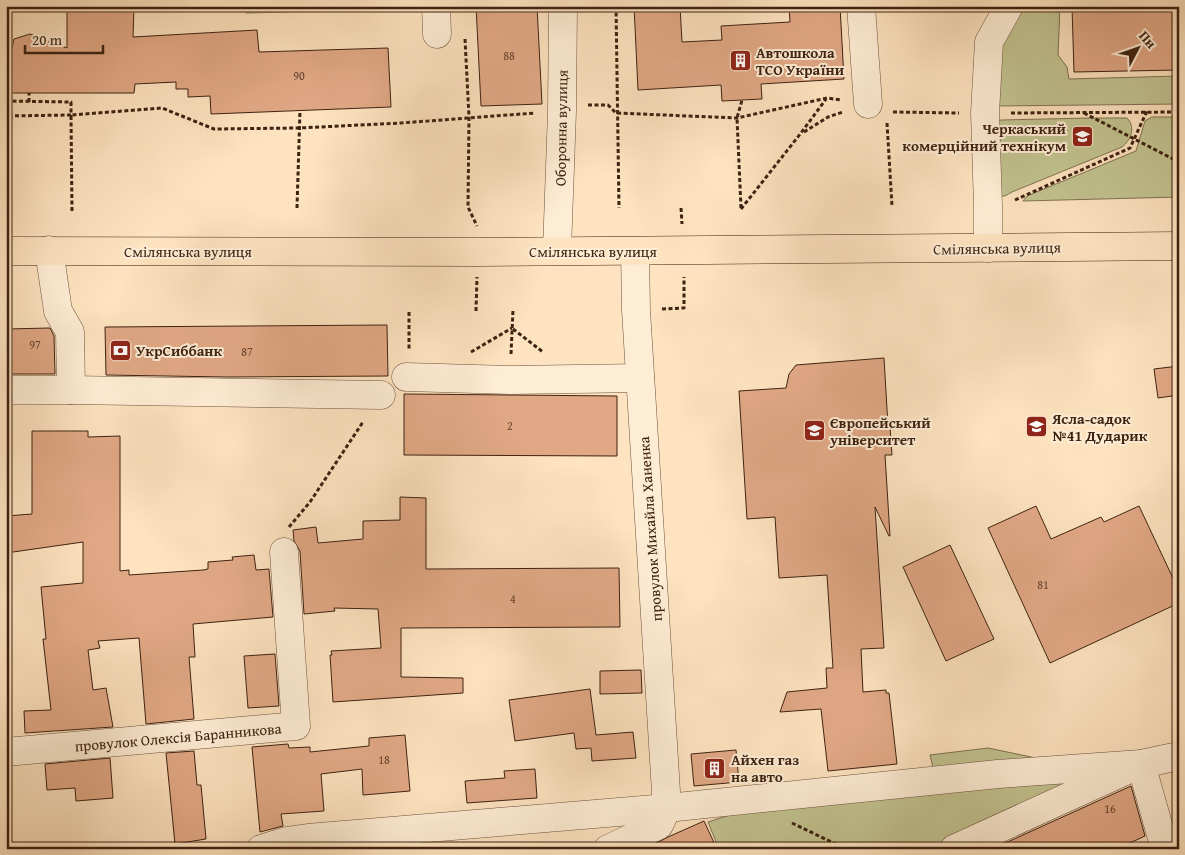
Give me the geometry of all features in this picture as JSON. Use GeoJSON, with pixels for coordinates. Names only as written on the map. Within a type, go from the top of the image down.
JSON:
{"type":"FeatureCollection","features":[{"type":"Feature","properties":{"kind":"main road","name":"Смілянська вулиця"},"geometry":{"type":"LineString","coordinates":[[6,251],[478,252],[1179,246]]}},
{"type":"Feature","properties":{"kind":"street"},"geometry":{"type":"LineString","coordinates":[[436,6],[437,34]]}},
{"type":"Feature","properties":{"kind":"street","name":"Оборонна вулиця"},"geometry":{"type":"LineString","coordinates":[[557,250],[562,130],[563,6]]}},
{"type":"Feature","properties":{"kind":"street"},"geometry":{"type":"LineString","coordinates":[[861,6],[877,113]]}},
{"type":"Feature","properties":{"kind":"street"},"geometry":{"type":"LineString","coordinates":[[988,248],[985,113],[989,42],[1009,6]]}},
{"type":"Feature","properties":{"kind":"street"},"geometry":{"type":"LineString","coordinates":[[49,250],[58,311],[70,332],[71,390]]}},
{"type":"Feature","properties":{"kind":"street","name":"провулок Михайла Ханенка"},"geometry":{"type":"LineString","coordinates":[[636,251],[636,310],[667,808]]}},
{"type":"Feature","properties":{"kind":"street"},"geometry":{"type":"LineString","coordinates":[[407,377],[510,380],[640,378]]}},
{"type":"Feature","properties":{"kind":"street"},"geometry":{"type":"LineString","coordinates":[[6,390],[382,395]]}},
{"type":"Feature","properties":{"kind":"street","name":"провулок Олексія Баранникова"},"geometry":{"type":"LineString","coordinates":[[6,752],[296,726],[284,552]]}},
{"type":"Feature","properties":{"kind":"street"},"geometry":{"type":"LineString","coordinates":[[261,849],[286,841],[308,838],[667,808],[998,774],[1141,764],[1179,756]]}},
{"type":"Feature","properties":{"kind":"street"},"geometry":{"type":"LineString","coordinates":[[954,849],[1141,764]]}},
{"type":"Feature","properties":{"kind":"street"},"geometry":{"type":"LineString","coordinates":[[1141,764],[1166,849]]}},
{"type":"Feature","properties":{"kind":"street"},"geometry":{"type":"LineString","coordinates":[[608,849],[659,825],[667,808]]}},
{"type":"Feature","properties":{"kind":"path"},"geometry":{"type":"LineString","coordinates":[[616,6],[619,208]]}},
{"type":"Feature","properties":{"kind":"path"},"geometry":{"type":"LineString","coordinates":[[464,34],[469,117],[468,206],[478,229]]}},
{"type":"Feature","properties":{"kind":"path"},"geometry":{"type":"LineString","coordinates":[[28,102],[29,93]]}},
{"type":"Feature","properties":{"kind":"path"},"geometry":{"type":"LineString","coordinates":[[742,100],[737,118],[741,209],[802,133],[827,98]]}},
{"type":"Feature","properties":{"kind":"path"},"geometry":{"type":"LineString","coordinates":[[6,101],[71,102],[71,115],[6,116]]}},
{"type":"Feature","properties":{"kind":"path"},"geometry":{"type":"LineString","coordinates":[[297,208],[300,110]]}},
{"type":"Feature","properties":{"kind":"path"},"geometry":{"type":"LineString","coordinates":[[1010,202],[1130,148],[1147,111]]}},
{"type":"Feature","properties":{"kind":"path"},"geometry":{"type":"LineString","coordinates":[[1082,112],[1179,162]]}},
{"type":"Feature","properties":{"kind":"path"},"geometry":{"type":"LineString","coordinates":[[802,133],[828,118],[877,113],[892,206]]}},
{"type":"Feature","properties":{"kind":"path"},"geometry":{"type":"LineString","coordinates":[[681,208],[682,224]]}},
{"type":"Feature","properties":{"kind":"path"},"geometry":{"type":"LineString","coordinates":[[684,274],[684,308]]}},
{"type":"Feature","properties":{"kind":"path"},"geometry":{"type":"LineString","coordinates":[[476,311],[478,277]]}},
{"type":"Feature","properties":{"kind":"path"},"geometry":{"type":"LineString","coordinates":[[512,328],[513,310]]}},
{"type":"Feature","properties":{"kind":"path"},"geometry":{"type":"LineString","coordinates":[[407,377],[409,312]]}},
{"type":"Feature","properties":{"kind":"path"},"geometry":{"type":"LineString","coordinates":[[284,552],[285,536],[289,526],[310,502],[382,395]]}},
{"type":"Feature","properties":{"kind":"green space"},"geometry":{"type":"Polygon","coordinates":[[[245,6],[403,6],[403,9],[246,13],[245,6]]]}},
{"type":"Feature","properties":{"kind":"green space"},"geometry":{"type":"Polygon","coordinates":[[[1034,6],[1060,7],[1058,55],[1067,67],[1069,79],[1179,76],[1179,104],[995,106],[996,63],[999,42],[1013,20],[1028,8],[1034,6]]]}},
{"type":"Feature","properties":{"kind":"green space"},"geometry":{"type":"Polygon","coordinates":[[[1152,117],[1179,117],[1179,197],[1023,201],[1027,196],[1136,151],[1145,121],[1152,117]]]}},
{"type":"Feature","properties":{"kind":"green space"},"geometry":{"type":"Polygon","coordinates":[[[1127,118],[1132,129],[1128,141],[1122,147],[1005,196],[1001,196],[996,122],[1001,120],[1127,118]]]}},
{"type":"Feature","properties":{"kind":"green space"},"geometry":{"type":"Polygon","coordinates":[[[988,748],[1103,772],[932,849],[719,849],[708,822],[754,807],[934,772],[930,755],[988,748]]]}},
{"type":"Feature","properties":{"kind":"building"},"geometry":{"type":"Polygon","coordinates":[[[67,6],[134,6],[133,37],[257,30],[259,52],[388,48],[391,107],[211,114],[210,96],[188,97],[188,89],[176,89],[176,82],[135,84],[134,93],[6,93],[6,57],[10,57],[14,39],[30,34],[67,48],[67,6]]]}},
{"type":"Feature","properties":{"kind":"building"},"geometry":{"type":"Polygon","coordinates":[[[476,6],[537,6],[542,104],[481,106],[476,6]]]}},
{"type":"Feature","properties":{"kind":"building","name":"Автошкола ТСО України"},"geometry":{"type":"Polygon","coordinates":[[[634,6],[680,6],[682,42],[722,40],[721,26],[790,22],[789,6],[840,6],[844,79],[761,84],[762,99],[722,101],[721,85],[638,90],[634,6]]]}},
{"type":"Feature","properties":{"kind":"building"},"geometry":{"type":"Polygon","coordinates":[[[1179,6],[1179,70],[1074,72],[1072,7],[1179,6]]]}},
{"type":"Feature","properties":{"kind":"building"},"geometry":{"type":"Polygon","coordinates":[[[387,325],[388,376],[227,377],[106,375],[105,327],[387,325]]]}},
{"type":"Feature","properties":{"kind":"building"},"geometry":{"type":"Polygon","coordinates":[[[50,328],[54,336],[55,374],[6,374],[6,329],[50,328]]]}},
{"type":"Feature","properties":{"kind":"building"},"geometry":{"type":"Polygon","coordinates":[[[884,358],[888,426],[890,426],[892,455],[885,455],[890,536],[875,507],[884,648],[861,649],[863,692],[886,690],[886,693],[889,693],[897,764],[828,771],[821,709],[780,712],[787,692],[827,688],[826,668],[833,668],[827,575],[779,578],[775,517],[747,519],[739,391],[786,388],[789,374],[796,365],[884,358]]]}},
{"type":"Feature","properties":{"kind":"building"},"geometry":{"type":"Polygon","coordinates":[[[1179,366],[1179,395],[1158,398],[1154,369],[1179,366]]]}},
{"type":"Feature","properties":{"kind":"building"},"geometry":{"type":"Polygon","coordinates":[[[404,394],[617,396],[617,456],[404,455],[404,394]]]}},
{"type":"Feature","properties":{"kind":"building"},"geometry":{"type":"Polygon","coordinates":[[[32,431],[88,431],[88,437],[120,436],[120,571],[129,570],[129,575],[203,570],[208,569],[208,562],[233,560],[232,557],[254,555],[256,570],[269,569],[273,617],[193,624],[195,657],[189,657],[194,719],[146,724],[139,638],[98,641],[100,648],[88,650],[93,690],[106,688],[113,727],[25,733],[24,711],[51,710],[43,639],[46,639],[41,587],[83,583],[83,542],[6,553],[6,516],[32,514],[32,431]]]}},
{"type":"Feature","properties":{"kind":"building"},"geometry":{"type":"Polygon","coordinates":[[[400,497],[426,498],[426,569],[619,568],[620,627],[401,628],[401,677],[463,678],[463,693],[333,702],[331,651],[381,648],[378,609],[334,608],[335,611],[304,614],[300,551],[294,541],[293,530],[316,527],[318,543],[363,539],[363,521],[400,520],[400,497]]]}},
{"type":"Feature","properties":{"kind":"building"},"geometry":{"type":"Polygon","coordinates":[[[1036,506],[1051,539],[1101,517],[1104,522],[1139,506],[1179,591],[1179,603],[1050,663],[988,528],[1036,506]]]}},
{"type":"Feature","properties":{"kind":"building"},"geometry":{"type":"Polygon","coordinates":[[[950,545],[994,639],[946,661],[903,567],[950,545]]]}},
{"type":"Feature","properties":{"kind":"building"},"geometry":{"type":"Polygon","coordinates":[[[275,654],[279,706],[248,708],[244,656],[275,654]]]}},
{"type":"Feature","properties":{"kind":"building"},"geometry":{"type":"Polygon","coordinates":[[[641,670],[642,693],[600,694],[600,671],[641,670]]]}},
{"type":"Feature","properties":{"kind":"building"},"geometry":{"type":"Polygon","coordinates":[[[590,689],[596,735],[633,732],[636,758],[592,761],[591,748],[576,749],[574,733],[515,741],[509,700],[590,689]]]}},
{"type":"Feature","properties":{"kind":"building"},"geometry":{"type":"Polygon","coordinates":[[[405,735],[410,791],[363,795],[362,769],[321,774],[324,811],[281,814],[283,826],[260,832],[252,747],[288,744],[289,748],[310,747],[310,752],[369,746],[369,738],[405,735]]]}},
{"type":"Feature","properties":{"kind":"building","name":"Айхен газ на авто"},"geometry":{"type":"Polygon","coordinates":[[[736,750],[739,782],[694,786],[691,754],[736,750]]]}},
{"type":"Feature","properties":{"kind":"building"},"geometry":{"type":"Polygon","coordinates":[[[194,751],[197,785],[201,785],[206,839],[175,844],[166,753],[194,751]]]}},
{"type":"Feature","properties":{"kind":"building"},"geometry":{"type":"Polygon","coordinates":[[[110,758],[113,798],[76,801],[75,788],[47,790],[45,764],[110,758]]]}},
{"type":"Feature","properties":{"kind":"building"},"geometry":{"type":"Polygon","coordinates":[[[535,769],[537,798],[467,803],[465,781],[505,778],[504,771],[535,769]]]}},
{"type":"Feature","properties":{"kind":"building"},"geometry":{"type":"Polygon","coordinates":[[[1131,786],[1145,836],[1117,849],[992,849],[1131,786]]]}},
{"type":"Feature","properties":{"kind":"building"},"geometry":{"type":"Polygon","coordinates":[[[704,821],[717,849],[645,849],[668,837],[704,821]]]}},
{"type":"Feature","properties":{"kind":"place","name":"Автошкола ТСО України"},"geometry":{"type":"Point","coordinates":[740,61]}},
{"type":"Feature","properties":{"kind":"place","name":"Черкаський комерційний технікум"},"geometry":{"type":"Point","coordinates":[1082,137]}},
{"type":"Feature","properties":{"kind":"place","name":"УкрСиббанк"},"geometry":{"type":"Point","coordinates":[120,350]}},
{"type":"Feature","properties":{"kind":"place","name":"Ясла-садок №41 Дударик"},"geometry":{"type":"Point","coordinates":[1036,427]}},
{"type":"Feature","properties":{"kind":"place","name":"Європейський університет"},"geometry":{"type":"Point","coordinates":[814,431]}},
{"type":"Feature","properties":{"kind":"place","name":"Айхен газ на авто"},"geometry":{"type":"Point","coordinates":[715,768]}}]}
